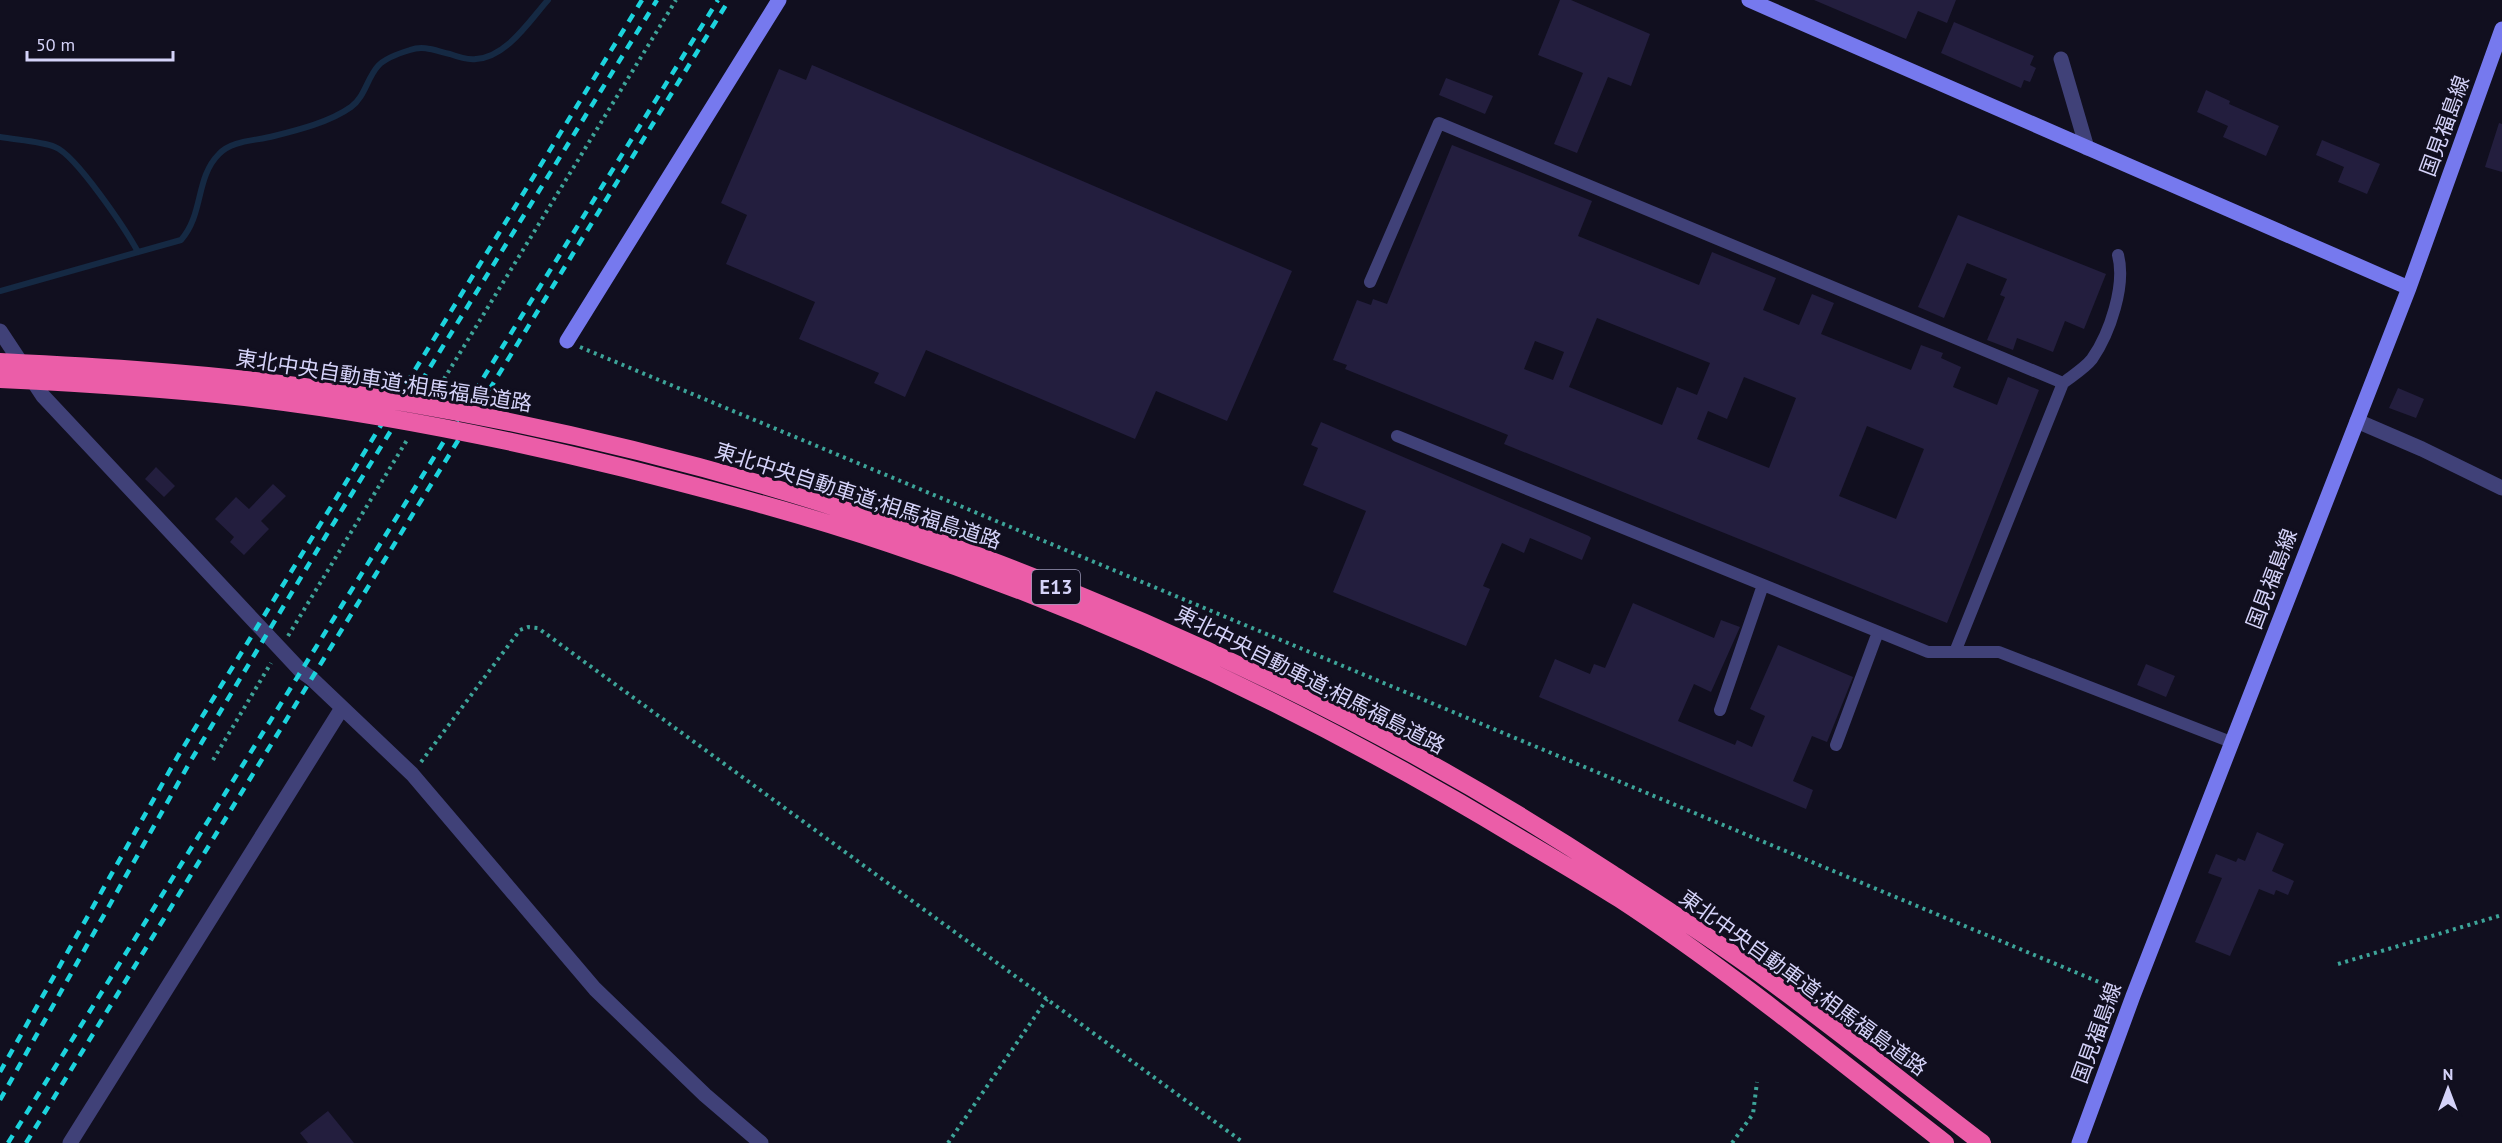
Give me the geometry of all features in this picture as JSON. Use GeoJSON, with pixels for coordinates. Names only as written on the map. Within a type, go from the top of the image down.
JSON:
{"type":"FeatureCollection","features":[{"type":"Feature","properties":{"kind":"highway","name":"東北中央自動車道;相馬福島道路"},"geometry":{"type":"LineString","coordinates":[[0,362],[95,367],[304,387],[441,409],[580,437],[759,484],[916,534],[1071,592],[1162,630],[1297,693],[1492,801],[1608,871],[1764,976],[1982,1143]]}},
{"type":"Feature","properties":{"kind":"highway","name":"東北中央自動車道;相馬福島道路"},"geometry":{"type":"LineString","coordinates":[[0,379],[87,383],[246,397],[373,415],[523,443],[752,500],[895,545],[1057,604],[1164,649],[1309,718],[1464,805],[1620,899],[1730,976],[1945,1143]]}},
{"type":"Feature","properties":{"kind":"main road"},"geometry":{"type":"LineString","coordinates":[[567,342],[779,0]]}},
{"type":"Feature","properties":{"kind":"main road"},"geometry":{"type":"LineString","coordinates":[[1749,0],[2409,288]]}},
{"type":"Feature","properties":{"kind":"main road","name":"国見福島線"},"geometry":{"type":"LineString","coordinates":[[2079,1143],[2231,742],[2409,288],[2502,29]]}},
{"type":"Feature","properties":{"kind":"street"},"geometry":{"type":"LineString","coordinates":[[2061,59],[2087,148]]}},
{"type":"Feature","properties":{"kind":"street"},"geometry":{"type":"LineString","coordinates":[[0,331],[43,396],[280,648],[412,774],[595,989],[705,1095],[761,1143]]}},
{"type":"Feature","properties":{"kind":"street"},"geometry":{"type":"LineString","coordinates":[[2357,422],[2422,449],[2502,488]]}},
{"type":"Feature","properties":{"kind":"street"},"geometry":{"type":"LineString","coordinates":[[70,1143],[342,708]]}},
{"type":"Feature","properties":{"kind":"lane"},"geometry":{"type":"LineString","coordinates":[[1370,282],[1439,123],[2063,383]]}},
{"type":"Feature","properties":{"kind":"lane"},"geometry":{"type":"LineString","coordinates":[[1955,651],[2063,383],[2091,360],[2111,318],[2121,285],[2118,255]]}},
{"type":"Feature","properties":{"kind":"lane"},"geometry":{"type":"LineString","coordinates":[[1397,436],[1928,652],[1999,651],[2231,742]]}},
{"type":"Feature","properties":{"kind":"lane"},"geometry":{"type":"LineString","coordinates":[[1720,710],[1763,585]]}},
{"type":"Feature","properties":{"kind":"lane"},"geometry":{"type":"LineString","coordinates":[[1836,745],[1878,632]]}},
{"type":"Feature","properties":{"kind":"path"},"geometry":{"type":"LineString","coordinates":[[435,394],[676,0]]}},
{"type":"Feature","properties":{"kind":"path"},"geometry":{"type":"LineString","coordinates":[[567,342],[2133,996]]}},
{"type":"Feature","properties":{"kind":"path"},"geometry":{"type":"LineString","coordinates":[[213,760],[410,435]]}},
{"type":"Feature","properties":{"kind":"path"},"geometry":{"type":"LineString","coordinates":[[412,774],[520,630],[528,627],[538,628],[1245,1143]]}},
{"type":"Feature","properties":{"kind":"path"},"geometry":{"type":"LineString","coordinates":[[2337,964],[2502,915]]}},
{"type":"Feature","properties":{"kind":"path"},"geometry":{"type":"LineString","coordinates":[[948,1143],[1047,999]]}},
{"type":"Feature","properties":{"kind":"path"},"geometry":{"type":"LineString","coordinates":[[1732,1143],[1753,1113],[1757,1082]]}},
{"type":"Feature","properties":{"kind":"building"},"geometry":{"type":"Polygon","coordinates":[[[1560,0],[1571,0],[1650,34],[1631,86],[1608,77],[1577,153],[1554,144],[1583,73],[1538,55],[1560,0]]]}},
{"type":"Feature","properties":{"kind":"building"},"geometry":{"type":"Polygon","coordinates":[[[1814,0],[1956,0],[1947,23],[1918,11],[1906,39],[1814,0]]]}},
{"type":"Feature","properties":{"kind":"building"},"geometry":{"type":"Polygon","coordinates":[[[1954,22],[2034,56],[2030,65],[2036,68],[2030,82],[2024,80],[2021,88],[1941,53],[1954,22]]]}},
{"type":"Feature","properties":{"kind":"building"},"geometry":{"type":"Polygon","coordinates":[[[812,65],[1292,271],[1227,421],[1156,391],[1135,439],[926,350],[905,397],[874,383],[879,373],[799,339],[815,302],[726,264],[747,215],[721,203],[779,69],[806,80],[812,65]]]}},
{"type":"Feature","properties":{"kind":"building"},"geometry":{"type":"Polygon","coordinates":[[[1446,78],[1493,96],[1485,114],[1439,95],[1446,78]]]}},
{"type":"Feature","properties":{"kind":"building"},"geometry":{"type":"Polygon","coordinates":[[[2206,90],[2230,101],[2229,104],[2279,126],[2266,156],[2223,137],[2228,126],[2197,112],[2206,90]]]}},
{"type":"Feature","properties":{"kind":"building"},"geometry":{"type":"Polygon","coordinates":[[[2499,123],[2502,124],[2502,172],[2485,167],[2499,123]]]}},
{"type":"Feature","properties":{"kind":"building"},"geometry":{"type":"Polygon","coordinates":[[[2322,140],[2380,164],[2367,194],[2338,182],[2344,167],[2316,155],[2322,140]]]}},
{"type":"Feature","properties":{"kind":"building"},"geometry":{"type":"Polygon","coordinates":[[[1452,145],[1592,201],[1578,236],[1699,285],[1712,252],[1776,278],[1763,310],[1799,325],[1812,294],[1834,303],[1821,334],[1911,370],[1921,345],[1943,353],[1941,358],[1961,367],[1953,387],[1997,405],[2008,377],[2039,390],[1947,623],[1504,444],[1508,435],[1345,369],[1347,365],[1333,360],[1357,300],[1371,305],[1373,299],[1387,304],[1452,145]],[[1597,318],[1569,387],[1662,425],[1677,387],[1697,395],[1710,363],[1597,318]],[[1535,341],[1524,369],[1553,380],[1564,352],[1535,341]],[[1744,377],[1727,419],[1708,411],[1697,439],[1769,468],[1796,398],[1744,377]],[[1867,426],[1839,496],[1896,519],[1924,449],[1867,426]]]}},
{"type":"Feature","properties":{"kind":"building"},"geometry":{"type":"Polygon","coordinates":[[[1958,215],[2106,274],[2084,329],[2065,321],[2053,352],[2017,338],[2013,350],[1987,340],[2005,297],[2000,295],[2007,279],[1967,263],[1944,318],[1918,307],[1958,215]]]}},
{"type":"Feature","properties":{"kind":"building"},"geometry":{"type":"Polygon","coordinates":[[[2398,388],[2424,399],[2416,418],[2389,408],[2398,388]]]}},
{"type":"Feature","properties":{"kind":"building"},"geometry":{"type":"Polygon","coordinates":[[[1321,422],[1589,536],[1591,538],[1582,560],[1530,538],[1524,553],[1502,543],[1483,586],[1490,589],[1466,646],[1333,592],[1366,511],[1303,485],[1318,448],[1311,445],[1321,422]]]}},
{"type":"Feature","properties":{"kind":"building"},"geometry":{"type":"Polygon","coordinates":[[[156,467],[175,486],[164,497],[145,479],[156,467]]]}},
{"type":"Feature","properties":{"kind":"building"},"geometry":{"type":"Polygon","coordinates":[[[273,484],[286,496],[261,521],[269,529],[244,555],[230,542],[234,537],[215,519],[236,497],[249,509],[273,484]]]}},
{"type":"Feature","properties":{"kind":"building"},"geometry":{"type":"Polygon","coordinates":[[[1633,603],[1714,638],[1721,620],[1740,627],[1711,692],[1694,684],[1678,721],[1735,745],[1737,740],[1752,747],[1765,716],[1750,709],[1778,645],[1853,677],[1827,742],[1812,736],[1793,781],[1813,790],[1806,809],[1539,697],[1555,659],[1590,674],[1594,664],[1605,668],[1633,603]]]}},
{"type":"Feature","properties":{"kind":"building"},"geometry":{"type":"Polygon","coordinates":[[[2146,664],[2175,676],[2166,697],[2137,685],[2146,664]]]}},
{"type":"Feature","properties":{"kind":"building"},"geometry":{"type":"Polygon","coordinates":[[[2257,832],[2284,844],[2272,871],[2294,881],[2288,895],[2276,890],[2274,895],[2259,889],[2230,956],[2195,942],[2222,878],[2208,873],[2216,854],[2236,862],[2238,858],[2245,861],[2257,832]]]}},
{"type":"Feature","properties":{"kind":"building"},"geometry":{"type":"Polygon","coordinates":[[[328,1111],[354,1143],[308,1143],[300,1133],[328,1111]]]}},
{"type":"Feature","properties":{"kind":"waterway"},"geometry":{"type":"LineString","coordinates":[[0,291],[181,240],[193,219],[206,174],[224,149],[237,143],[303,128],[343,112],[360,98],[378,66],[402,53],[425,48],[466,59],[476,59],[498,52],[517,36],[548,0]]}},
{"type":"Feature","properties":{"kind":"waterway"},"geometry":{"type":"LineString","coordinates":[[0,137],[49,145],[64,153],[100,194],[138,252]]}},
{"type":"Feature","properties":{"kind":"railway"},"geometry":{"type":"LineString","coordinates":[[0,1072],[178,756],[642,0]]}},
{"type":"Feature","properties":{"kind":"railway"},"geometry":{"type":"LineString","coordinates":[[0,1100],[190,762],[327,534],[657,0]]}},
{"type":"Feature","properties":{"kind":"railway"},"geometry":{"type":"LineString","coordinates":[[8,1143],[718,0]]}},
{"type":"Feature","properties":{"kind":"railway"},"geometry":{"type":"LineString","coordinates":[[26,1143],[729,0]]}}]}
